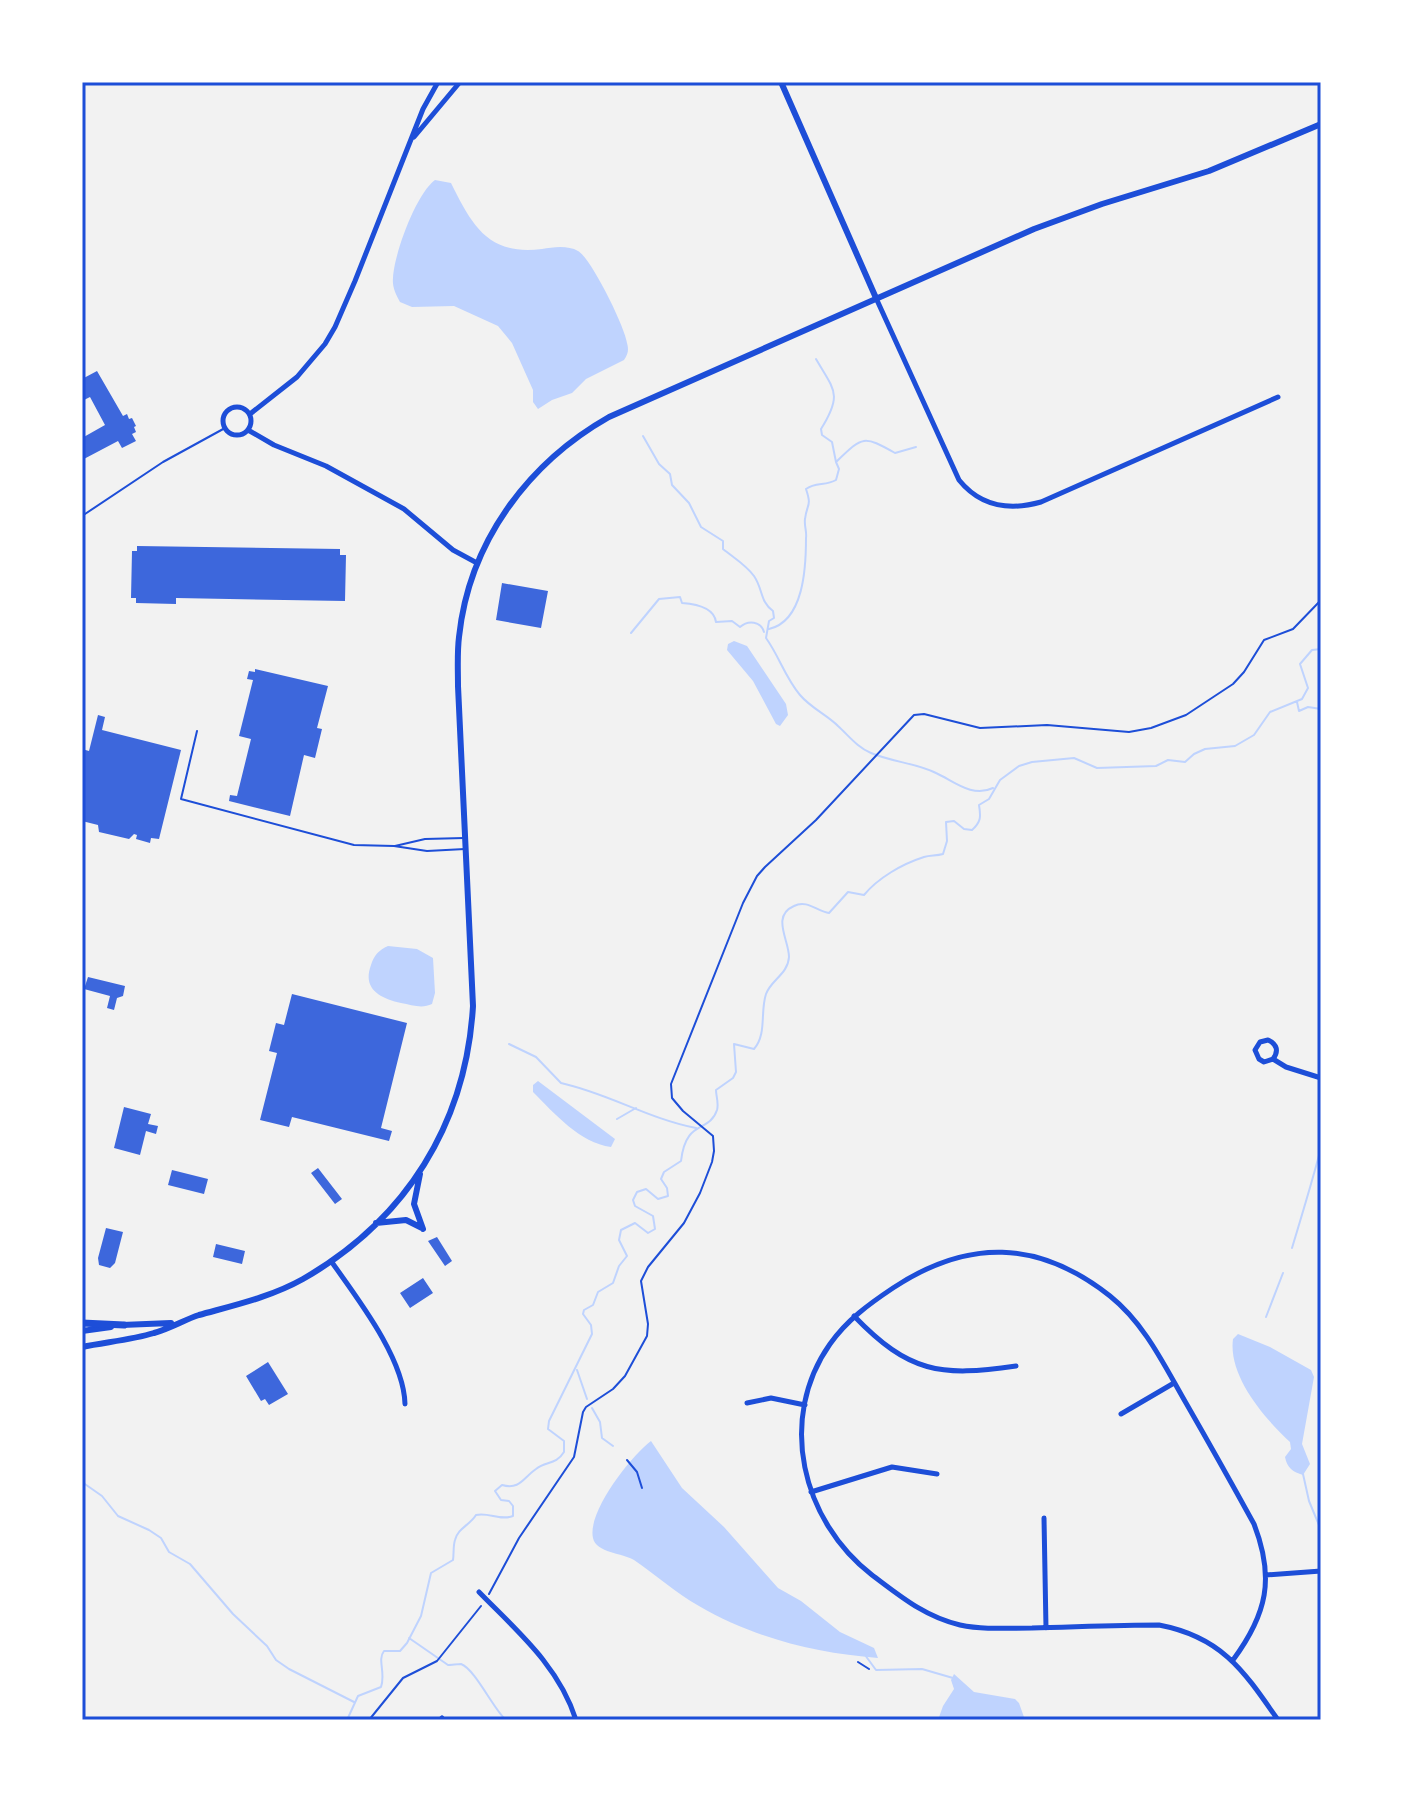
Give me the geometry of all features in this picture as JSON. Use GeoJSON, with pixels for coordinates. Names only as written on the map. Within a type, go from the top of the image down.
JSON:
{"type":"FeatureCollection","features":[{"type":"Feature","properties":{"kind":"main road"},"geometry":{"type":"LineString","coordinates":[[82,1323],[124,1325]]}},
{"type":"Feature","properties":{"kind":"street"},"geometry":{"type":"LineString","coordinates":[[250,414],[297,377],[325,344],[344,310],[423,109],[438,82]]}},
{"type":"Feature","properties":{"kind":"street"},"geometry":{"type":"LineString","coordinates":[[409,145],[460,82]]}},
{"type":"Feature","properties":{"kind":"street"},"geometry":{"type":"LineString","coordinates":[[781,82],[959,480],[977,497],[997,506],[1022,507],[1041,502],[1278,397]]}},
{"type":"Feature","properties":{"kind":"street"},"geometry":{"type":"LineString","coordinates":[[82,1347],[157,1333],[175,1323],[267,1295],[302,1279],[331,1261],[376,1223],[421,1171],[446,1128],[468,1056],[473,986],[458,686],[459,638],[477,563],[503,513],[549,459],[588,430],[629,408],[1034,229],[1209,171],[1321,124]]}},
{"type":"Feature","properties":{"kind":"street"},"geometry":{"type":"LineString","coordinates":[[231,407],[243,407],[250,414],[252,421],[248,430],[238,435],[225,428],[223,416],[231,407]]}},
{"type":"Feature","properties":{"kind":"street"},"geometry":{"type":"LineString","coordinates":[[248,430],[274,445],[326,466],[404,509],[453,550],[477,563]]}},
{"type":"Feature","properties":{"kind":"street"},"geometry":{"type":"LineString","coordinates":[[1268,1040],[1275,1046],[1273,1059],[1264,1062],[1259,1059],[1255,1050],[1260,1042],[1268,1040]]}},
{"type":"Feature","properties":{"kind":"street"},"geometry":{"type":"LineString","coordinates":[[1273,1059],[1286,1067],[1321,1078]]}},
{"type":"Feature","properties":{"kind":"street"},"geometry":{"type":"LineString","coordinates":[[376,1223],[406,1220],[423,1229],[414,1204],[421,1171]]}},
{"type":"Feature","properties":{"kind":"street"},"geometry":{"type":"LineString","coordinates":[[1233,1660],[1262,1607],[1266,1575],[1263,1551],[1254,1524],[1144,1332],[1111,1296],[1072,1272],[1029,1256],[987,1251],[934,1263],[854,1316],[819,1363],[805,1405],[801,1446],[811,1492],[822,1519],[845,1551],[909,1603],[943,1620],[977,1628],[1159,1625],[1185,1631],[1203,1639],[1233,1660],[1278,1720]]}},
{"type":"Feature","properties":{"kind":"street"},"geometry":{"type":"LineString","coordinates":[[331,1261],[377,1327],[403,1390],[405,1404]]}},
{"type":"Feature","properties":{"kind":"street"},"geometry":{"type":"LineString","coordinates":[[854,1316],[874,1337],[897,1354],[929,1368],[975,1372],[1016,1366]]}},
{"type":"Feature","properties":{"kind":"street"},"geometry":{"type":"LineString","coordinates":[[82,1331],[175,1323]]}},
{"type":"Feature","properties":{"kind":"street"},"geometry":{"type":"LineString","coordinates":[[1121,1414],[1174,1383]]}},
{"type":"Feature","properties":{"kind":"street"},"geometry":{"type":"LineString","coordinates":[[747,1403],[771,1398],[805,1405]]}},
{"type":"Feature","properties":{"kind":"street"},"geometry":{"type":"LineString","coordinates":[[811,1492],[892,1467],[937,1474]]}},
{"type":"Feature","properties":{"kind":"street"},"geometry":{"type":"LineString","coordinates":[[1044,1518],[1046,1628]]}},
{"type":"Feature","properties":{"kind":"street"},"geometry":{"type":"LineString","coordinates":[[1266,1575],[1321,1571]]}},
{"type":"Feature","properties":{"kind":"street"},"geometry":{"type":"LineString","coordinates":[[479,1592],[543,1658],[567,1696],[576,1720]]}},
{"type":"Feature","properties":{"kind":"lane"},"geometry":{"type":"LineString","coordinates":[[82,516],[163,462],[225,428]]}},
{"type":"Feature","properties":{"kind":"lane"},"geometry":{"type":"LineString","coordinates":[[197,731],[181,799],[354,845],[427,851],[467,849]]}},
{"type":"Feature","properties":{"kind":"lane"},"geometry":{"type":"LineString","coordinates":[[394,846],[425,839],[466,838]]}},
{"type":"Feature","properties":{"kind":"path"},"geometry":{"type":"LineString","coordinates":[[369,1720],[398,1682],[437,1661],[487,1599],[519,1538],[574,1457],[583,1412],[619,1383],[642,1345],[648,1330],[641,1281],[648,1267],[684,1223],[700,1193],[714,1151],[713,1136],[672,1098],[671,1084],[751,886],[771,861],[816,820],[914,715],[980,728],[1047,725],[1129,732],[1173,720],[1193,711],[1233,684],[1264,640],[1293,629],[1321,600]]}},
{"type":"Feature","properties":{"kind":"path"},"geometry":{"type":"LineString","coordinates":[[627,1460],[637,1472],[642,1488]]}},
{"type":"Feature","properties":{"kind":"path"},"geometry":{"type":"LineString","coordinates":[[858,1662],[869,1669]]}},
{"type":"Feature","properties":{"kind":"path"},"geometry":{"type":"LineString","coordinates":[[860,1669],[863,1665]]}},
{"type":"Feature","properties":{"kind":"water"},"geometry":{"type":"Polygon","coordinates":[[[435,180],[451,183],[466,212],[495,242],[523,250],[570,248],[584,256],[607,294],[625,335],[628,348],[624,360],[586,379],[572,393],[538,409],[512,343],[498,326],[454,306],[412,307],[400,302],[393,281],[397,255],[414,211],[435,180]]]}},
{"type":"Feature","properties":{"kind":"water"},"geometry":{"type":"Polygon","coordinates":[[[734,641],[747,646],[786,704],[788,715],[780,726],[776,724],[753,681],[727,650],[728,644],[734,641]]]}},
{"type":"Feature","properties":{"kind":"water"},"geometry":{"type":"Polygon","coordinates":[[[388,946],[417,949],[433,958],[435,993],[432,1004],[417,1006],[393,1001],[371,986],[369,973],[372,961],[377,953],[388,946]]]}},
{"type":"Feature","properties":{"kind":"water"},"geometry":{"type":"Polygon","coordinates":[[[538,1081],[615,1139],[611,1147],[589,1140],[559,1118],[533,1092],[533,1085],[538,1081]]]}},
{"type":"Feature","properties":{"kind":"water"},"geometry":{"type":"Polygon","coordinates":[[[1238,1334],[1270,1347],[1311,1370],[1314,1377],[1302,1444],[1310,1464],[1303,1475],[1289,1467],[1285,1457],[1291,1449],[1290,1442],[1259,1409],[1242,1382],[1233,1353],[1233,1339],[1238,1334]]]}},
{"type":"Feature","properties":{"kind":"water"},"geometry":{"type":"Polygon","coordinates":[[[651,1441],[682,1488],[724,1527],[778,1588],[801,1601],[840,1632],[874,1648],[878,1658],[808,1648],[741,1627],[691,1601],[634,1560],[599,1547],[593,1538],[593,1527],[603,1500],[622,1471],[651,1441]]]}},
{"type":"Feature","properties":{"kind":"water"},"geometry":{"type":"Polygon","coordinates":[[[954,1674],[974,1692],[1015,1699],[1025,1720],[938,1720],[954,1689],[951,1680],[954,1674]]]}},
{"type":"Feature","properties":{"kind":"building"},"geometry":{"type":"Polygon","coordinates":[[[97,371],[123,416],[127,414],[129,419],[132,418],[136,432],[132,434],[136,441],[122,448],[118,441],[82,460],[82,438],[105,425],[90,397],[82,401],[82,379],[97,371]]]}},
{"type":"Feature","properties":{"kind":"building"},"geometry":{"type":"Polygon","coordinates":[[[137,546],[340,549],[340,555],[346,555],[345,601],[176,598],[176,604],[136,603],[136,598],[131,598],[132,551],[137,551],[137,546]]]}},
{"type":"Feature","properties":{"kind":"building"},"geometry":{"type":"Polygon","coordinates":[[[502,583],[548,591],[541,628],[496,620],[502,583]]]}},
{"type":"Feature","properties":{"kind":"building"},"geometry":{"type":"Polygon","coordinates":[[[255,669],[328,686],[317,728],[322,729],[315,758],[304,755],[290,816],[229,801],[230,795],[237,796],[251,739],[239,736],[253,680],[247,679],[249,671],[255,672],[255,669]]]}},
{"type":"Feature","properties":{"kind":"building"},"geometry":{"type":"Polygon","coordinates":[[[98,715],[105,717],[102,730],[181,750],[159,839],[151,838],[150,843],[136,839],[137,835],[134,834],[129,839],[99,832],[98,825],[82,821],[82,749],[89,751],[98,715]]]}},
{"type":"Feature","properties":{"kind":"building"},"geometry":{"type":"Polygon","coordinates":[[[88,977],[125,986],[114,1010],[107,1008],[110,996],[84,989],[88,977]]]}},
{"type":"Feature","properties":{"kind":"building"},"geometry":{"type":"Polygon","coordinates":[[[292,994],[407,1023],[381,1128],[392,1131],[389,1141],[292,1117],[289,1127],[260,1120],[277,1053],[269,1051],[276,1023],[284,1025],[292,994]]]}},
{"type":"Feature","properties":{"kind":"building"},"geometry":{"type":"Polygon","coordinates":[[[124,1107],[151,1114],[148,1124],[158,1126],[156,1134],[146,1131],[140,1155],[114,1148],[124,1107]]]}},
{"type":"Feature","properties":{"kind":"building"},"geometry":{"type":"Polygon","coordinates":[[[318,1168],[342,1199],[335,1204],[311,1173],[318,1168]]]}},
{"type":"Feature","properties":{"kind":"building"},"geometry":{"type":"Polygon","coordinates":[[[172,1170],[208,1179],[204,1194],[168,1185],[172,1170]]]}},
{"type":"Feature","properties":{"kind":"building"},"geometry":{"type":"Polygon","coordinates":[[[106,1228],[123,1232],[115,1263],[110,1268],[99,1265],[98,1258],[106,1228]]]}},
{"type":"Feature","properties":{"kind":"building"},"geometry":{"type":"Polygon","coordinates":[[[437,1237],[452,1261],[445,1266],[428,1241],[437,1237]]]}},
{"type":"Feature","properties":{"kind":"building"},"geometry":{"type":"Polygon","coordinates":[[[216,1244],[245,1251],[242,1264],[213,1257],[216,1244]]]}},
{"type":"Feature","properties":{"kind":"building"},"geometry":{"type":"Polygon","coordinates":[[[423,1278],[433,1293],[410,1308],[400,1293],[423,1278]]]}},
{"type":"Feature","properties":{"kind":"building"},"geometry":{"type":"Polygon","coordinates":[[[268,1362],[288,1394],[269,1405],[265,1399],[261,1401],[246,1376],[268,1362]]]}},
{"type":"Feature","properties":{"kind":"waterway"},"geometry":{"type":"LineString","coordinates":[[816,359],[834,392],[832,408],[821,429],[822,435],[832,442],[836,462]]}},
{"type":"Feature","properties":{"kind":"waterway"},"geometry":{"type":"LineString","coordinates":[[643,436],[659,464],[670,474],[672,485],[689,503],[701,527],[723,541],[723,549],[754,576],[766,604],[773,611],[774,618],[769,621],[766,638],[804,700],[871,753],[928,770],[970,790],[993,788]]}},
{"type":"Feature","properties":{"kind":"waterway"},"geometry":{"type":"LineString","coordinates":[[769,629],[781,624],[790,615],[801,591],[805,563],[805,519],[809,502],[806,489],[836,480],[839,469],[836,462],[858,443],[869,441],[895,453],[916,447]]}},
{"type":"Feature","properties":{"kind":"waterway"},"geometry":{"type":"LineString","coordinates":[[631,633],[659,599],[680,597],[682,603],[708,610],[716,622],[732,621],[740,627],[754,623],[764,632]]}},
{"type":"Feature","properties":{"kind":"waterway"},"geometry":{"type":"LineString","coordinates":[[347,1720],[358,1696],[381,1687],[384,1651],[400,1651],[407,1643],[421,1616],[431,1573],[453,1560],[454,1542],[459,1532],[476,1515],[513,1516],[513,1506],[509,1501],[501,1500],[495,1491],[502,1485],[517,1485],[564,1452],[564,1441],[548,1429],[549,1421],[592,1334],[584,1310],[593,1305],[598,1292],[613,1283],[619,1266],[627,1256],[619,1240],[621,1230],[635,1223],[648,1233],[655,1229],[653,1216],[635,1206],[633,1200],[637,1192],[646,1189],[658,1199],[668,1196],[661,1179],[664,1172],[681,1161],[692,1132],[713,1117],[718,1107],[716,1090],[733,1078],[736,1072],[734,1044],[754,1049],[758,1043],[766,994],[788,963],[782,922],[787,910],[803,904],[829,913],[848,892],[864,895],[883,877],[899,868],[924,857],[943,854],[947,841],[946,822],[954,821],[964,829],[972,830],[980,819],[979,805],[989,799],[1000,780],[1019,766],[1074,758],[1097,768],[1156,766],[1168,760],[1185,762],[1205,749],[1235,746],[1254,735],[1270,712],[1302,699],[1308,688],[1300,664],[1312,650],[1321,649]]}},
{"type":"Feature","properties":{"kind":"waterway"},"geometry":{"type":"LineString","coordinates":[[1297,702],[1299,711],[1308,707],[1321,709]]}},
{"type":"Feature","properties":{"kind":"waterway"},"geometry":{"type":"LineString","coordinates":[[509,1044],[536,1057],[561,1083],[696,1128]]}},
{"type":"Feature","properties":{"kind":"waterway"},"geometry":{"type":"LineString","coordinates":[[617,1119],[636,1108]]}},
{"type":"Feature","properties":{"kind":"waterway"},"geometry":{"type":"LineString","coordinates":[[1292,1248],[1321,1148]]}},
{"type":"Feature","properties":{"kind":"waterway"},"geometry":{"type":"LineString","coordinates":[[1266,1317],[1283,1273]]}},
{"type":"Feature","properties":{"kind":"waterway"},"geometry":{"type":"LineString","coordinates":[[577,1370],[587,1399]]}},
{"type":"Feature","properties":{"kind":"waterway"},"geometry":{"type":"LineString","coordinates":[[82,1405],[82,1421]]}},
{"type":"Feature","properties":{"kind":"waterway"},"geometry":{"type":"LineString","coordinates":[[592,1408],[600,1422],[602,1438],[613,1446]]}},
{"type":"Feature","properties":{"kind":"waterway"},"geometry":{"type":"LineString","coordinates":[[1303,1474],[1309,1501],[1321,1530]]}},
{"type":"Feature","properties":{"kind":"waterway"},"geometry":{"type":"LineString","coordinates":[[82,1482],[102,1496],[118,1516],[149,1530],[161,1538],[169,1552],[190,1564],[233,1614],[267,1646],[276,1660],[354,1702]]}},
{"type":"Feature","properties":{"kind":"waterway"},"geometry":{"type":"LineString","coordinates":[[409,1638],[448,1665],[461,1664],[466,1667],[506,1720]]}},
{"type":"Feature","properties":{"kind":"waterway"},"geometry":{"type":"LineString","coordinates":[[865,1655],[876,1670],[922,1669],[953,1678]]}}]}
